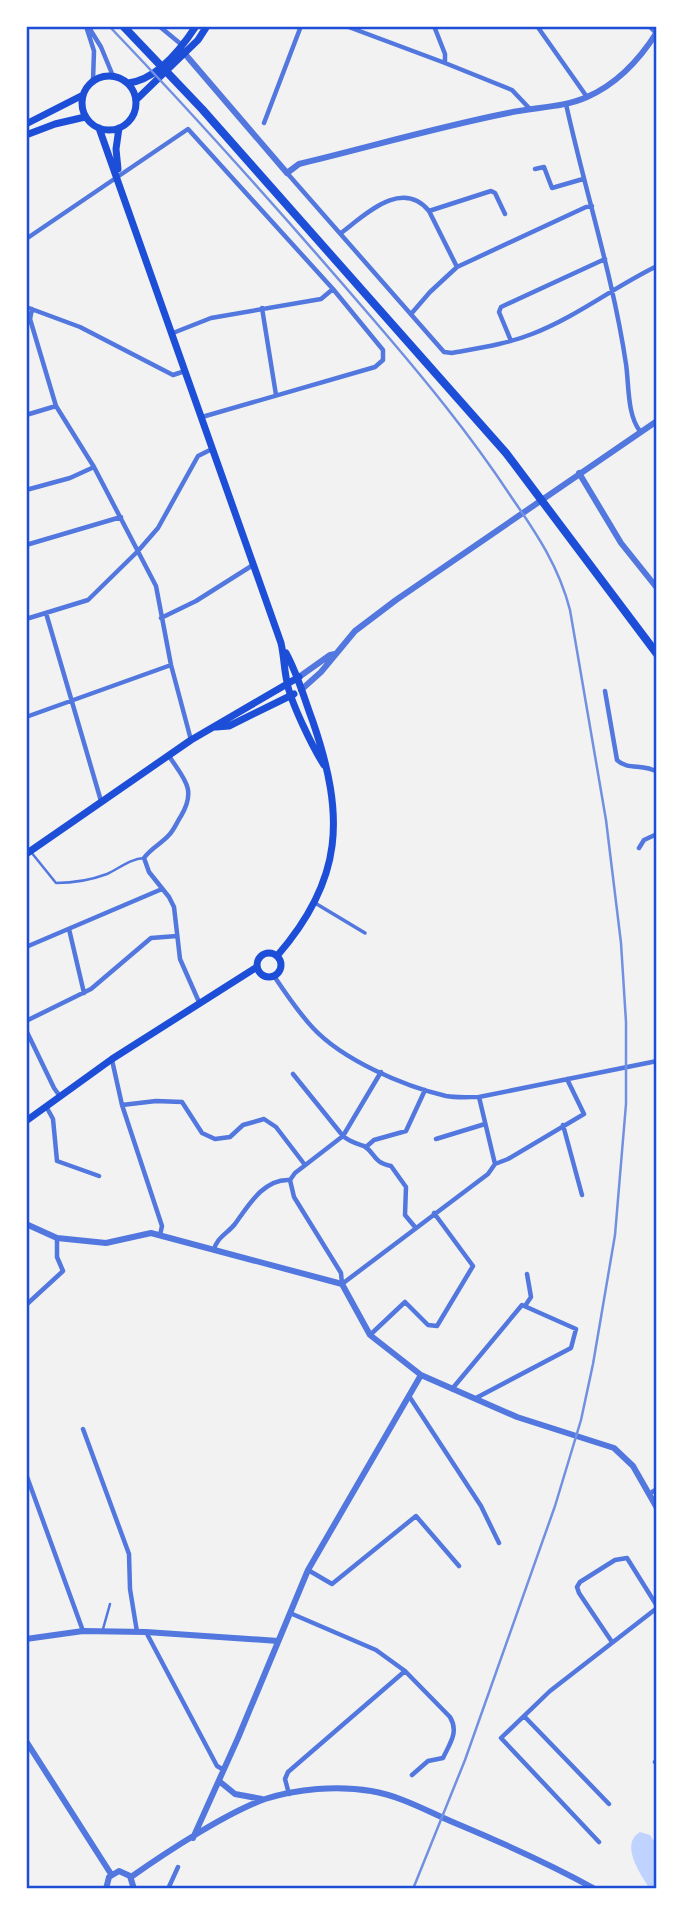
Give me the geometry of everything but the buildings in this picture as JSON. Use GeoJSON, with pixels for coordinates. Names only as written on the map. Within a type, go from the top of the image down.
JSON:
{"type":"FeatureCollection","features":[{"type":"Feature","properties":{"kind":"main road"},"geometry":{"type":"LineString","coordinates":[[123,26],[202,109],[506,453],[657,654]]}},
{"type":"Feature","properties":{"kind":"main road"},"geometry":{"type":"LineString","coordinates":[[83,95],[85,117],[99,128],[119,128],[132,117],[136,100],[183,49],[196,26]]}},
{"type":"Feature","properties":{"kind":"main road"},"geometry":{"type":"LineString","coordinates":[[26,124],[83,95],[99,77],[113,76],[128,83],[144,80],[198,40],[207,26]]}},
{"type":"Feature","properties":{"kind":"main road"},"geometry":{"type":"LineString","coordinates":[[128,83],[136,100]]}},
{"type":"Feature","properties":{"kind":"main road"},"geometry":{"type":"LineString","coordinates":[[26,135],[85,117]]}},
{"type":"Feature","properties":{"kind":"main road"},"geometry":{"type":"LineString","coordinates":[[99,128],[281,643],[287,684],[314,750],[324,765]]}},
{"type":"Feature","properties":{"kind":"main road"},"geometry":{"type":"LineString","coordinates":[[118,177],[119,128]]}},
{"type":"Feature","properties":{"kind":"main road"},"geometry":{"type":"LineString","coordinates":[[277,956],[315,903],[332,855],[335,819],[321,747],[299,677],[281,643]]}},
{"type":"Feature","properties":{"kind":"main road"},"geometry":{"type":"LineString","coordinates":[[28,852],[191,740],[299,677]]}},
{"type":"Feature","properties":{"kind":"main road"},"geometry":{"type":"LineString","coordinates":[[287,684],[301,690]]}},
{"type":"Feature","properties":{"kind":"main road"},"geometry":{"type":"LineString","coordinates":[[211,728],[229,726],[301,690]]}},
{"type":"Feature","properties":{"kind":"main road"},"geometry":{"type":"LineString","coordinates":[[265,953],[277,956],[281,965],[279,971],[274,976],[264,975],[257,967],[258,959],[265,953]]}},
{"type":"Feature","properties":{"kind":"main road"},"geometry":{"type":"LineString","coordinates":[[26,1121],[112,1059],[257,967]]}},
{"type":"Feature","properties":{"kind":"street"},"geometry":{"type":"LineString","coordinates":[[87,26],[101,47],[113,76]]}},
{"type":"Feature","properties":{"kind":"street"},"geometry":{"type":"LineString","coordinates":[[87,26],[93,44],[93,81]]}},
{"type":"Feature","properties":{"kind":"street"},"geometry":{"type":"LineString","coordinates":[[159,26],[183,49],[287,173],[444,352],[452,353],[511,341],[549,327],[657,266]]}},
{"type":"Feature","properties":{"kind":"street"},"geometry":{"type":"LineString","coordinates":[[264,123],[300,26]]}},
{"type":"Feature","properties":{"kind":"street"},"geometry":{"type":"LineString","coordinates":[[346,26],[512,90],[531,110]]}},
{"type":"Feature","properties":{"kind":"street"},"geometry":{"type":"LineString","coordinates":[[434,26],[445,54],[445,63]]}},
{"type":"Feature","properties":{"kind":"street"},"geometry":{"type":"LineString","coordinates":[[537,26],[587,97]]}},
{"type":"Feature","properties":{"kind":"street"},"geometry":{"type":"LineString","coordinates":[[287,173],[299,164],[587,97],[616,80],[632,65],[656,32],[649,26]]}},
{"type":"Feature","properties":{"kind":"street"},"geometry":{"type":"LineString","coordinates":[[566,104],[605,259],[632,410],[635,424],[640,430]]}},
{"type":"Feature","properties":{"kind":"street"},"geometry":{"type":"LineString","coordinates":[[26,239],[187,129],[333,289],[383,350],[383,360],[375,367],[202,416]]}},
{"type":"Feature","properties":{"kind":"street"},"geometry":{"type":"LineString","coordinates":[[535,169],[544,167],[552,188],[583,179]]}},
{"type":"Feature","properties":{"kind":"street"},"geometry":{"type":"LineString","coordinates":[[429,211],[491,191],[495,193],[505,214]]}},
{"type":"Feature","properties":{"kind":"street"},"geometry":{"type":"LineString","coordinates":[[341,233],[374,208],[393,199],[414,199],[423,203],[429,211],[457,267]]}},
{"type":"Feature","properties":{"kind":"street"},"geometry":{"type":"LineString","coordinates":[[411,314],[457,267],[592,206]]}},
{"type":"Feature","properties":{"kind":"street"},"geometry":{"type":"LineString","coordinates":[[511,341],[499,312],[501,307],[605,259]]}},
{"type":"Feature","properties":{"kind":"street"},"geometry":{"type":"LineString","coordinates":[[173,333],[211,318],[321,299],[333,289]]}},
{"type":"Feature","properties":{"kind":"street"},"geometry":{"type":"LineString","coordinates":[[186,371],[173,375],[80,327],[29,308],[56,406],[94,467],[156,586],[171,665],[191,740]]}},
{"type":"Feature","properties":{"kind":"street"},"geometry":{"type":"LineString","coordinates":[[262,308],[276,395]]}},
{"type":"Feature","properties":{"kind":"street"},"geometry":{"type":"LineString","coordinates":[[26,415],[56,406]]}},
{"type":"Feature","properties":{"kind":"street"},"geometry":{"type":"LineString","coordinates":[[301,690],[355,631],[396,600],[640,430],[657,421]]}},
{"type":"Feature","properties":{"kind":"street"},"geometry":{"type":"LineString","coordinates":[[26,619],[88,600],[158,528],[198,456],[213,449]]}},
{"type":"Feature","properties":{"kind":"street"},"geometry":{"type":"LineString","coordinates":[[26,490],[70,478],[94,467]]}},
{"type":"Feature","properties":{"kind":"street"},"geometry":{"type":"LineString","coordinates":[[579,473],[621,543],[657,588]]}},
{"type":"Feature","properties":{"kind":"street"},"geometry":{"type":"LineString","coordinates":[[26,545],[121,517]]}},
{"type":"Feature","properties":{"kind":"street"},"geometry":{"type":"LineString","coordinates":[[161,618],[196,601],[254,565]]}},
{"type":"Feature","properties":{"kind":"street"},"geometry":{"type":"LineString","coordinates":[[46,613],[101,802]]}},
{"type":"Feature","properties":{"kind":"street"},"geometry":{"type":"LineString","coordinates":[[299,677],[337,653]]}},
{"type":"Feature","properties":{"kind":"street"},"geometry":{"type":"LineString","coordinates":[[26,717],[171,665]]}},
{"type":"Feature","properties":{"kind":"street"},"geometry":{"type":"LineString","coordinates":[[605,691],[617,760],[625,766],[645,766],[657,772]]}},
{"type":"Feature","properties":{"kind":"street"},"geometry":{"type":"LineString","coordinates":[[169,756],[188,785],[190,795],[187,806],[168,836],[151,848],[144,858],[149,872],[174,907],[180,959],[200,1002]]}},
{"type":"Feature","properties":{"kind":"street"},"geometry":{"type":"LineString","coordinates":[[639,848],[644,839],[657,834]]}},
{"type":"Feature","properties":{"kind":"street"},"geometry":{"type":"LineString","coordinates":[[26,947],[162,889]]}},
{"type":"Feature","properties":{"kind":"street"},"geometry":{"type":"LineString","coordinates":[[315,903],[365,933]]}},
{"type":"Feature","properties":{"kind":"street"},"geometry":{"type":"LineString","coordinates":[[69,929],[84,993]]}},
{"type":"Feature","properties":{"kind":"street"},"geometry":{"type":"LineString","coordinates":[[26,1021],[84,993],[151,938],[177,936]]}},
{"type":"Feature","properties":{"kind":"street"},"geometry":{"type":"LineString","coordinates":[[274,976],[314,1029],[357,1061],[425,1090],[449,1096],[479,1097],[657,1061]]}},
{"type":"Feature","properties":{"kind":"street"},"geometry":{"type":"LineString","coordinates":[[26,1030],[59,1095]]}},
{"type":"Feature","properties":{"kind":"street"},"geometry":{"type":"LineString","coordinates":[[112,1059],[122,1105],[162,1226],[159,1236]]}},
{"type":"Feature","properties":{"kind":"street"},"geometry":{"type":"LineString","coordinates":[[290,1180],[295,1173],[343,1136],[381,1072]]}},
{"type":"Feature","properties":{"kind":"street"},"geometry":{"type":"LineString","coordinates":[[293,1074],[343,1136],[352,1143],[366,1147],[380,1164],[391,1166],[405,1188],[405,1215],[415,1227]]}},
{"type":"Feature","properties":{"kind":"street"},"geometry":{"type":"LineString","coordinates":[[342,1284],[488,1174],[495,1164],[584,1114],[568,1079]]}},
{"type":"Feature","properties":{"kind":"street"},"geometry":{"type":"LineString","coordinates":[[366,1147],[374,1140],[406,1131],[425,1090]]}},
{"type":"Feature","properties":{"kind":"street"},"geometry":{"type":"LineString","coordinates":[[479,1097],[495,1164]]}},
{"type":"Feature","properties":{"kind":"street"},"geometry":{"type":"LineString","coordinates":[[122,1105],[156,1101],[182,1102],[202,1133],[215,1139],[230,1137],[243,1125],[264,1119],[276,1127],[305,1165]]}},
{"type":"Feature","properties":{"kind":"street"},"geometry":{"type":"LineString","coordinates":[[47,1108],[53,1119],[57,1161],[99,1176]]}},
{"type":"Feature","properties":{"kind":"street"},"geometry":{"type":"LineString","coordinates":[[436,1139],[485,1124]]}},
{"type":"Feature","properties":{"kind":"street"},"geometry":{"type":"LineString","coordinates":[[563,1125],[582,1195]]}},
{"type":"Feature","properties":{"kind":"street"},"geometry":{"type":"LineString","coordinates":[[214,1250],[215,1243],[233,1226],[263,1189],[281,1180],[290,1180]]}},
{"type":"Feature","properties":{"kind":"street"},"geometry":{"type":"LineString","coordinates":[[290,1180],[295,1197],[341,1273],[342,1284],[370,1335],[421,1376],[517,1417],[614,1448],[633,1466],[657,1508]]}},
{"type":"Feature","properties":{"kind":"street"},"geometry":{"type":"LineString","coordinates":[[370,1335],[405,1302],[428,1325],[437,1326],[473,1266],[434,1213]]}},
{"type":"Feature","properties":{"kind":"street"},"geometry":{"type":"LineString","coordinates":[[26,1224],[57,1238],[106,1243],[151,1233],[342,1284]]}},
{"type":"Feature","properties":{"kind":"street"},"geometry":{"type":"LineString","coordinates":[[26,1305],[63,1271],[57,1256],[57,1238]]}},
{"type":"Feature","properties":{"kind":"street"},"geometry":{"type":"LineString","coordinates":[[452,1388],[531,1297],[527,1273]]}},
{"type":"Feature","properties":{"kind":"street"},"geometry":{"type":"LineString","coordinates":[[475,1399],[571,1348],[576,1329],[524,1305]]}},
{"type":"Feature","properties":{"kind":"street"},"geometry":{"type":"LineString","coordinates":[[193,1838],[308,1570],[421,1376]]}},
{"type":"Feature","properties":{"kind":"street"},"geometry":{"type":"LineString","coordinates":[[409,1396],[481,1506],[499,1543]]}},
{"type":"Feature","properties":{"kind":"street"},"geometry":{"type":"LineString","coordinates":[[83,1429],[129,1554],[130,1589],[137,1632]]}},
{"type":"Feature","properties":{"kind":"street"},"geometry":{"type":"LineString","coordinates":[[26,1474],[83,1631]]}},
{"type":"Feature","properties":{"kind":"street"},"geometry":{"type":"LineString","coordinates":[[649,1494],[657,1489]]}},
{"type":"Feature","properties":{"kind":"street"},"geometry":{"type":"LineString","coordinates":[[308,1570],[332,1584],[416,1516],[459,1566]]}},
{"type":"Feature","properties":{"kind":"street"},"geometry":{"type":"LineString","coordinates":[[598,1842],[501,1738],[550,1691],[657,1607],[627,1558],[615,1560],[580,1581],[577,1587],[612,1642]]}},
{"type":"Feature","properties":{"kind":"street"},"geometry":{"type":"LineString","coordinates":[[290,1613],[376,1650],[405,1671],[450,1717],[455,1725],[454,1734],[443,1758],[428,1761],[412,1774]]}},
{"type":"Feature","properties":{"kind":"street"},"geometry":{"type":"LineString","coordinates":[[26,1639],[83,1631],[278,1641]]}},
{"type":"Feature","properties":{"kind":"street"},"geometry":{"type":"LineString","coordinates":[[146,1633],[217,1766],[224,1770]]}},
{"type":"Feature","properties":{"kind":"street"},"geometry":{"type":"LineString","coordinates":[[289,1794],[285,1779],[288,1772],[405,1671]]}},
{"type":"Feature","properties":{"kind":"street"},"geometry":{"type":"LineString","coordinates":[[524,1716],[609,1804]]}},
{"type":"Feature","properties":{"kind":"street"},"geometry":{"type":"LineString","coordinates":[[26,1741],[111,1874]]}},
{"type":"Feature","properties":{"kind":"street"},"geometry":{"type":"LineString","coordinates":[[219,1781],[235,1794],[264,1800]]}},
{"type":"Feature","properties":{"kind":"street"},"geometry":{"type":"LineString","coordinates":[[131,1877],[193,1838],[264,1800],[331,1788],[354,1789],[402,1799],[592,1888]]}},
{"type":"Feature","properties":{"kind":"street"},"geometry":{"type":"LineString","coordinates":[[168,1889],[178,1867]]}},
{"type":"Feature","properties":{"kind":"street"},"geometry":{"type":"LineString","coordinates":[[106,1889],[111,1874],[123,1872],[131,1877],[134,1889]]}},
{"type":"Feature","properties":{"kind":"lane"},"geometry":{"type":"LineString","coordinates":[[28,852],[56,883],[86,880],[107,874],[135,859],[144,858]]}},
{"type":"Feature","properties":{"kind":"lane"},"geometry":{"type":"LineString","coordinates":[[102,1632],[110,1604]]}},
{"type":"Feature","properties":{"kind":"water"},"geometry":{"type":"Polygon","coordinates":[[[640,1832],[650,1835],[657,1846],[657,1889],[650,1889],[634,1860],[631,1844],[640,1832]]]}},
{"type":"Feature","properties":{"kind":"railway"},"geometry":{"type":"LineString","coordinates":[[109,26],[243,171],[409,362],[479,451],[538,538],[560,579],[570,610],[606,820],[621,943],[626,1022],[626,1104],[615,1235],[593,1364],[581,1420],[555,1506],[465,1760],[413,1889]]}}]}
